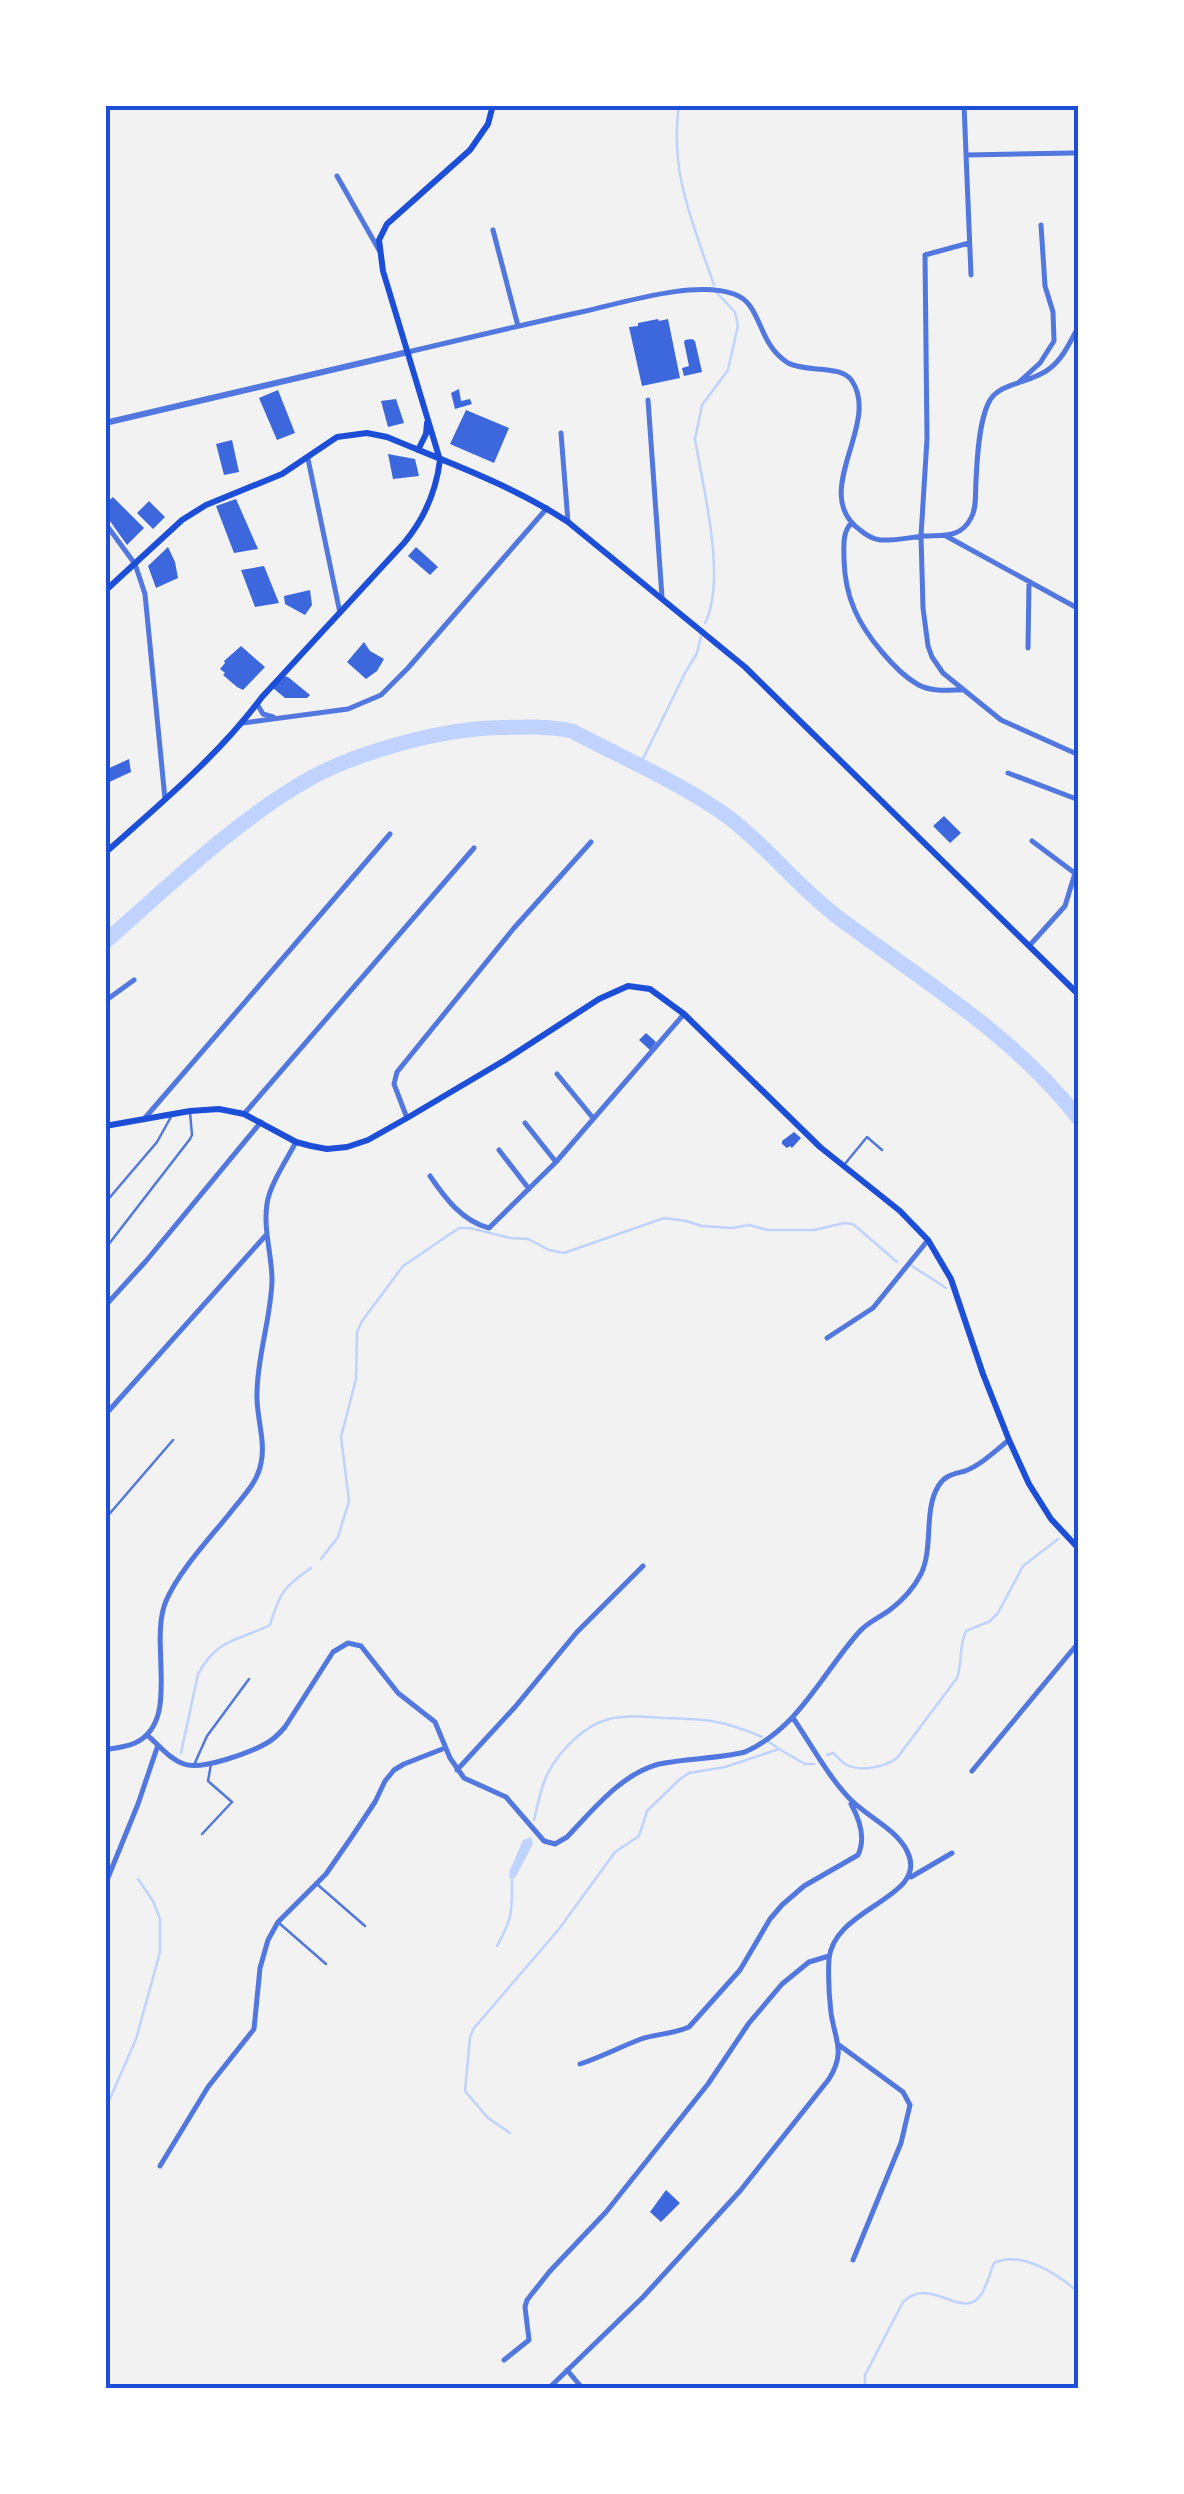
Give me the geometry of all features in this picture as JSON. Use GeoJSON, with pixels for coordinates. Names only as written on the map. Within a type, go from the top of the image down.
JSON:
{"type":"FeatureCollection","features":[{"type":"Feature","properties":{"kind":"main road"},"geometry":{"type":"LineString","coordinates":[[105,854],[242,723],[418,524],[433,494],[440,460],[382,271],[381,236],[392,219],[477,142],[493,105]]}},
{"type":"Feature","properties":{"kind":"main road"},"geometry":{"type":"LineString","coordinates":[[418,450],[426,434],[427,418]]}},
{"type":"Feature","properties":{"kind":"main road"},"geometry":{"type":"LineString","coordinates":[[105,592],[193,512],[272,479],[337,438],[376,434],[418,450],[547,508],[708,634],[766,686],[1079,995]]}},
{"type":"Feature","properties":{"kind":"main road"},"geometry":{"type":"LineString","coordinates":[[105,1126],[219,1109],[244,1114],[296,1142],[322,1148],[347,1147],[368,1140],[506,1060],[582,1008],[621,988],[650,990],[684,1014],[794,1123],[900,1211],[928,1240],[951,1280],[1008,1440],[1042,1507],[1079,1549]]}},
{"type":"Feature","properties":{"kind":"street"},"geometry":{"type":"LineString","coordinates":[[964,105],[971,274]]}},
{"type":"Feature","properties":{"kind":"street"},"geometry":{"type":"LineString","coordinates":[[967,155],[1073,153]]}},
{"type":"Feature","properties":{"kind":"street"},"geometry":{"type":"LineString","coordinates":[[337,176],[379,250]]}},
{"type":"Feature","properties":{"kind":"street"},"geometry":{"type":"LineString","coordinates":[[1016,385],[1040,362],[1054,340],[1041,224]]}},
{"type":"Feature","properties":{"kind":"street"},"geometry":{"type":"LineString","coordinates":[[494,230],[518,326]]}},
{"type":"Feature","properties":{"kind":"street"},"geometry":{"type":"LineString","coordinates":[[969,243],[925,254],[927,439],[921,536],[928,646],[936,666],[1007,723],[1079,755]]}},
{"type":"Feature","properties":{"kind":"street"},"geometry":{"type":"LineString","coordinates":[[105,423],[672,292],[731,292],[753,308],[768,345],[788,362],[809,369],[836,371],[853,383],[857,418],[842,491],[843,507],[851,523],[879,540],[944,535],[958,533],[972,518],[986,408],[996,392],[1031,380],[1052,367],[1079,326]]}},
{"type":"Feature","properties":{"kind":"street"},"geometry":{"type":"LineString","coordinates":[[648,400],[662,597]]}},
{"type":"Feature","properties":{"kind":"street"},"geometry":{"type":"LineString","coordinates":[[560,433],[568,522]]}},
{"type":"Feature","properties":{"kind":"street"},"geometry":{"type":"LineString","coordinates":[[308,459],[340,613]]}},
{"type":"Feature","properties":{"kind":"street"},"geometry":{"type":"LineString","coordinates":[[242,723],[348,708],[381,695],[547,508]]}},
{"type":"Feature","properties":{"kind":"street"},"geometry":{"type":"LineString","coordinates":[[105,523],[142,580],[165,800]]}},
{"type":"Feature","properties":{"kind":"street"},"geometry":{"type":"LineString","coordinates":[[851,523],[844,535],[844,576],[852,608],[865,630],[890,661],[915,683],[928,689],[966,690]]}},
{"type":"Feature","properties":{"kind":"street"},"geometry":{"type":"LineString","coordinates":[[944,535],[1079,608]]}},
{"type":"Feature","properties":{"kind":"street"},"geometry":{"type":"LineString","coordinates":[[1028,582],[1028,648]]}},
{"type":"Feature","properties":{"kind":"street"},"geometry":{"type":"LineString","coordinates":[[257,704],[263,714],[276,718]]}},
{"type":"Feature","properties":{"kind":"street"},"geometry":{"type":"LineString","coordinates":[[1008,773],[1079,800]]}},
{"type":"Feature","properties":{"kind":"street"},"geometry":{"type":"LineString","coordinates":[[144,1119],[390,834]]}},
{"type":"Feature","properties":{"kind":"street"},"geometry":{"type":"LineString","coordinates":[[1032,841],[1076,874]]}},
{"type":"Feature","properties":{"kind":"street"},"geometry":{"type":"LineString","coordinates":[[407,1118],[394,1084],[397,1072],[514,928],[591,842]]}},
{"type":"Feature","properties":{"kind":"street"},"geometry":{"type":"LineString","coordinates":[[244,1114],[474,848]]}},
{"type":"Feature","properties":{"kind":"street"},"geometry":{"type":"LineString","coordinates":[[1030,945],[1065,906],[1079,860]]}},
{"type":"Feature","properties":{"kind":"street"},"geometry":{"type":"LineString","coordinates":[[105,1001],[134,980]]}},
{"type":"Feature","properties":{"kind":"street"},"geometry":{"type":"LineString","coordinates":[[430,1176],[448,1201],[489,1228],[556,1162],[684,1014]]}},
{"type":"Feature","properties":{"kind":"street"},"geometry":{"type":"LineString","coordinates":[[557,1074],[594,1118]]}},
{"type":"Feature","properties":{"kind":"street"},"geometry":{"type":"LineString","coordinates":[[105,1306],[261,1122]]}},
{"type":"Feature","properties":{"kind":"street"},"geometry":{"type":"LineString","coordinates":[[525,1123],[556,1162]]}},
{"type":"Feature","properties":{"kind":"street"},"geometry":{"type":"LineString","coordinates":[[105,1750],[133,1744],[154,1726],[162,1704],[159,1638],[166,1601],[250,1487],[261,1464],[257,1393],[272,1266],[266,1205],[296,1142]]}},
{"type":"Feature","properties":{"kind":"street"},"geometry":{"type":"LineString","coordinates":[[499,1150],[529,1189]]}},
{"type":"Feature","properties":{"kind":"street"},"geometry":{"type":"LineString","coordinates":[[105,1416],[268,1234]]}},
{"type":"Feature","properties":{"kind":"street"},"geometry":{"type":"LineString","coordinates":[[827,1338],[873,1308],[928,1240]]}},
{"type":"Feature","properties":{"kind":"street"},"geometry":{"type":"LineString","coordinates":[[147,1735],[180,1763],[193,1766],[263,1745],[275,1738],[295,1712],[331,1654],[350,1642],[365,1650],[398,1692],[433,1720],[457,1770],[472,1782],[506,1797],[542,1839],[555,1844],[619,1785],[641,1771],[746,1752],[793,1718],[858,1634],[896,1605],[920,1576],[938,1485],[948,1476],[974,1466],[1008,1440]]}},
{"type":"Feature","properties":{"kind":"street"},"geometry":{"type":"LineString","coordinates":[[457,1770],[578,1632],[643,1566]]}},
{"type":"Feature","properties":{"kind":"street"},"geometry":{"type":"LineString","coordinates":[[972,1771],[1079,1642]]}},
{"type":"Feature","properties":{"kind":"street"},"geometry":{"type":"LineString","coordinates":[[580,2064],[645,2038],[688,2027],[740,1970],[782,1904],[804,1886],[858,1855],[862,1845],[858,1816],[793,1718]]}},
{"type":"Feature","properties":{"kind":"street"},"geometry":{"type":"LineString","coordinates":[[105,1885],[158,1745]]}},
{"type":"Feature","properties":{"kind":"street"},"geometry":{"type":"LineString","coordinates":[[160,2166],[208,2087],[254,2029],[260,1968],[278,1922],[317,1884],[352,1838],[394,1770],[445,1748]]}},
{"type":"Feature","properties":{"kind":"street"},"geometry":{"type":"LineString","coordinates":[[848,1797],[905,1848],[911,1864],[908,1878]]}},
{"type":"Feature","properties":{"kind":"street"},"geometry":{"type":"LineString","coordinates":[[548,2389],[643,2297],[740,2192],[830,2079],[838,2062],[839,2045],[830,2006],[830,1956],[842,1929],[900,1888],[908,1878],[952,1853]]}},
{"type":"Feature","properties":{"kind":"street"},"geometry":{"type":"LineString","coordinates":[[504,2360],[529,2340],[527,2300],[606,2212],[708,2084],[748,2023],[782,1984],[809,1962],[830,1956]]}},
{"type":"Feature","properties":{"kind":"street"},"geometry":{"type":"LineString","coordinates":[[839,2045],[903,2092],[910,2105],[900,2142],[853,2260]]}},
{"type":"Feature","properties":{"kind":"street"},"geometry":{"type":"LineString","coordinates":[[567,2370],[583,2389]]}},
{"type":"Feature","properties":{"kind":"lane"},"geometry":{"type":"LineString","coordinates":[[105,1249],[192,1135],[190,1111]]}},
{"type":"Feature","properties":{"kind":"lane"},"geometry":{"type":"LineString","coordinates":[[105,1203],[157,1142],[173,1114]]}},
{"type":"Feature","properties":{"kind":"lane"},"geometry":{"type":"LineString","coordinates":[[843,1166],[867,1138],[882,1150]]}},
{"type":"Feature","properties":{"kind":"lane"},"geometry":{"type":"LineString","coordinates":[[105,1518],[173,1440]]}},
{"type":"Feature","properties":{"kind":"lane"},"geometry":{"type":"LineString","coordinates":[[193,1766],[206,1736],[248,1679]]}},
{"type":"Feature","properties":{"kind":"lane"},"geometry":{"type":"LineString","coordinates":[[202,1834],[232,1802],[208,1781],[211,1763]]}},
{"type":"Feature","properties":{"kind":"lane"},"geometry":{"type":"LineString","coordinates":[[317,1884],[365,1926]]}},
{"type":"Feature","properties":{"kind":"lane"},"geometry":{"type":"LineString","coordinates":[[278,1922],[326,1964]]}},
{"type":"Feature","properties":{"kind":"water"},"geometry":{"type":"Polygon","coordinates":[[[531,1837],[533,1844],[515,1878],[509,1879],[523,1840],[531,1837]]]}},
{"type":"Feature","properties":{"kind":"building"},"geometry":{"type":"Polygon","coordinates":[[[668,319],[680,378],[642,386],[629,327],[668,319]]]}},
{"type":"Feature","properties":{"kind":"building"},"geometry":{"type":"Polygon","coordinates":[[[692,339],[702,372],[684,376],[682,368],[689,366],[684,342],[692,339]]]}},
{"type":"Feature","properties":{"kind":"building"},"geometry":{"type":"Polygon","coordinates":[[[459,389],[461,401],[470,399],[472,404],[455,409],[451,393],[459,389]]]}},
{"type":"Feature","properties":{"kind":"building"},"geometry":{"type":"Polygon","coordinates":[[[278,390],[295,433],[277,440],[259,398],[278,390]]]}},
{"type":"Feature","properties":{"kind":"building"},"geometry":{"type":"Polygon","coordinates":[[[396,399],[404,423],[388,427],[381,401],[396,399]]]}},
{"type":"Feature","properties":{"kind":"building"},"geometry":{"type":"Polygon","coordinates":[[[466,410],[509,428],[494,463],[450,444],[466,410]]]}},
{"type":"Feature","properties":{"kind":"building"},"geometry":{"type":"Polygon","coordinates":[[[232,440],[239,472],[224,475],[216,444],[232,440]]]}},
{"type":"Feature","properties":{"kind":"building"},"geometry":{"type":"Polygon","coordinates":[[[388,454],[415,459],[419,476],[393,479],[388,454]]]}},
{"type":"Feature","properties":{"kind":"building"},"geometry":{"type":"Polygon","coordinates":[[[113,497],[144,528],[127,545],[105,514],[105,504],[113,497]]]}},
{"type":"Feature","properties":{"kind":"building"},"geometry":{"type":"Polygon","coordinates":[[[236,499],[258,549],[234,553],[216,506],[236,499]]]}},
{"type":"Feature","properties":{"kind":"building"},"geometry":{"type":"Polygon","coordinates":[[[149,501],[165,517],[153,529],[137,513],[149,501]]]}},
{"type":"Feature","properties":{"kind":"building"},"geometry":{"type":"Polygon","coordinates":[[[168,547],[178,578],[156,588],[148,566],[168,547]]]}},
{"type":"Feature","properties":{"kind":"building"},"geometry":{"type":"Polygon","coordinates":[[[416,547],[438,567],[430,575],[408,556],[416,547]]]}},
{"type":"Feature","properties":{"kind":"building"},"geometry":{"type":"Polygon","coordinates":[[[264,566],[279,603],[255,607],[241,570],[264,566]]]}},
{"type":"Feature","properties":{"kind":"building"},"geometry":{"type":"Polygon","coordinates":[[[310,590],[312,605],[305,615],[285,604],[284,596],[310,590]]]}},
{"type":"Feature","properties":{"kind":"building"},"geometry":{"type":"Polygon","coordinates":[[[364,642],[384,659],[366,679],[347,662],[364,642]]]}},
{"type":"Feature","properties":{"kind":"building"},"geometry":{"type":"Polygon","coordinates":[[[241,646],[265,667],[243,690],[220,669],[241,646]]]}},
{"type":"Feature","properties":{"kind":"building"},"geometry":{"type":"Polygon","coordinates":[[[284,676],[310,695],[285,698],[273,688],[284,676]]]}},
{"type":"Feature","properties":{"kind":"building"},"geometry":{"type":"Polygon","coordinates":[[[129,759],[131,772],[105,784],[105,770],[129,759]]]}},
{"type":"Feature","properties":{"kind":"building"},"geometry":{"type":"Polygon","coordinates":[[[944,816],[961,833],[950,843],[933,826],[944,816]]]}},
{"type":"Feature","properties":{"kind":"building"},"geometry":{"type":"Polygon","coordinates":[[[646,1033],[656,1042],[650,1050],[639,1040],[646,1033]]]}},
{"type":"Feature","properties":{"kind":"building"},"geometry":{"type":"Polygon","coordinates":[[[794,1132],[801,1138],[787,1148],[782,1141],[794,1132]]]}},
{"type":"Feature","properties":{"kind":"building"},"geometry":{"type":"Polygon","coordinates":[[[666,2190],[680,2203],[661,2222],[650,2212],[666,2190]]]}},
{"type":"Feature","properties":{"kind":"waterway"},"geometry":{"type":"LineString","coordinates":[[679,105],[680,175],[714,285]]}},
{"type":"Feature","properties":{"kind":"waterway"},"geometry":{"type":"LineString","coordinates":[[705,623],[714,583],[714,558],[695,439],[702,405],[728,370],[738,325],[735,312],[717,293]]}},
{"type":"Feature","properties":{"kind":"waterway"},"geometry":{"type":"LineString","coordinates":[[639,767],[697,653],[701,636]]}},
{"type":"Feature","properties":{"kind":"waterway"},"geometry":{"type":"LineString","coordinates":[[105,942],[227,835],[326,770],[371,752],[444,734],[520,727],[572,731],[684,789],[736,823],[823,905],[996,1035],[1079,1119]]}},
{"type":"Feature","properties":{"kind":"waterway"},"geometry":{"type":"LineString","coordinates":[[321,1559],[338,1537],[349,1501],[341,1437],[356,1379],[357,1332],[403,1266],[459,1228],[528,1239],[564,1253],[664,1218],[702,1226],[749,1225],[768,1230],[814,1230],[844,1223],[853,1224],[897,1262]]}},
{"type":"Feature","properties":{"kind":"waterway"},"geometry":{"type":"LineString","coordinates":[[912,1266],[946,1288]]}},
{"type":"Feature","properties":{"kind":"waterway"},"geometry":{"type":"LineString","coordinates":[[1074,1535],[1079,1536]]}},
{"type":"Feature","properties":{"kind":"waterway"},"geometry":{"type":"LineString","coordinates":[[827,1755],[833,1753],[845,1764],[859,1768],[880,1766],[897,1758],[957,1678],[966,1631],[990,1621],[1023,1566],[1058,1539]]}},
{"type":"Feature","properties":{"kind":"waterway"},"geometry":{"type":"LineString","coordinates":[[181,1753],[198,1674],[205,1662],[229,1642],[270,1625],[284,1592],[311,1568]]}},
{"type":"Feature","properties":{"kind":"waterway"},"geometry":{"type":"LineString","coordinates":[[534,1820],[552,1766],[573,1741],[600,1722],[630,1717],[703,1720],[762,1737]]}},
{"type":"Feature","properties":{"kind":"waterway"},"geometry":{"type":"LineString","coordinates":[[769,1742],[779,1749]]}},
{"type":"Feature","properties":{"kind":"waterway"},"geometry":{"type":"LineString","coordinates":[[510,2133],[488,2118],[465,2091],[470,2037],[559,1929],[615,1852],[639,1836],[647,1811],[689,1773],[725,1767],[779,1749],[805,1764],[814,1764]]}},
{"type":"Feature","properties":{"kind":"waterway"},"geometry":{"type":"LineString","coordinates":[[105,2110],[136,2039],[160,1952],[160,1919],[138,1879]]}},
{"type":"Feature","properties":{"kind":"waterway"},"geometry":{"type":"LineString","coordinates":[[497,1946],[510,1914],[512,1880]]}},
{"type":"Feature","properties":{"kind":"waterway"},"geometry":{"type":"LineString","coordinates":[[865,2389],[865,2375],[903,2302],[914,2295],[925,2293],[966,2304],[974,2301],[984,2290],[994,2263],[1005,2260],[1028,2262],[1051,2272],[1079,2293]]}}]}
